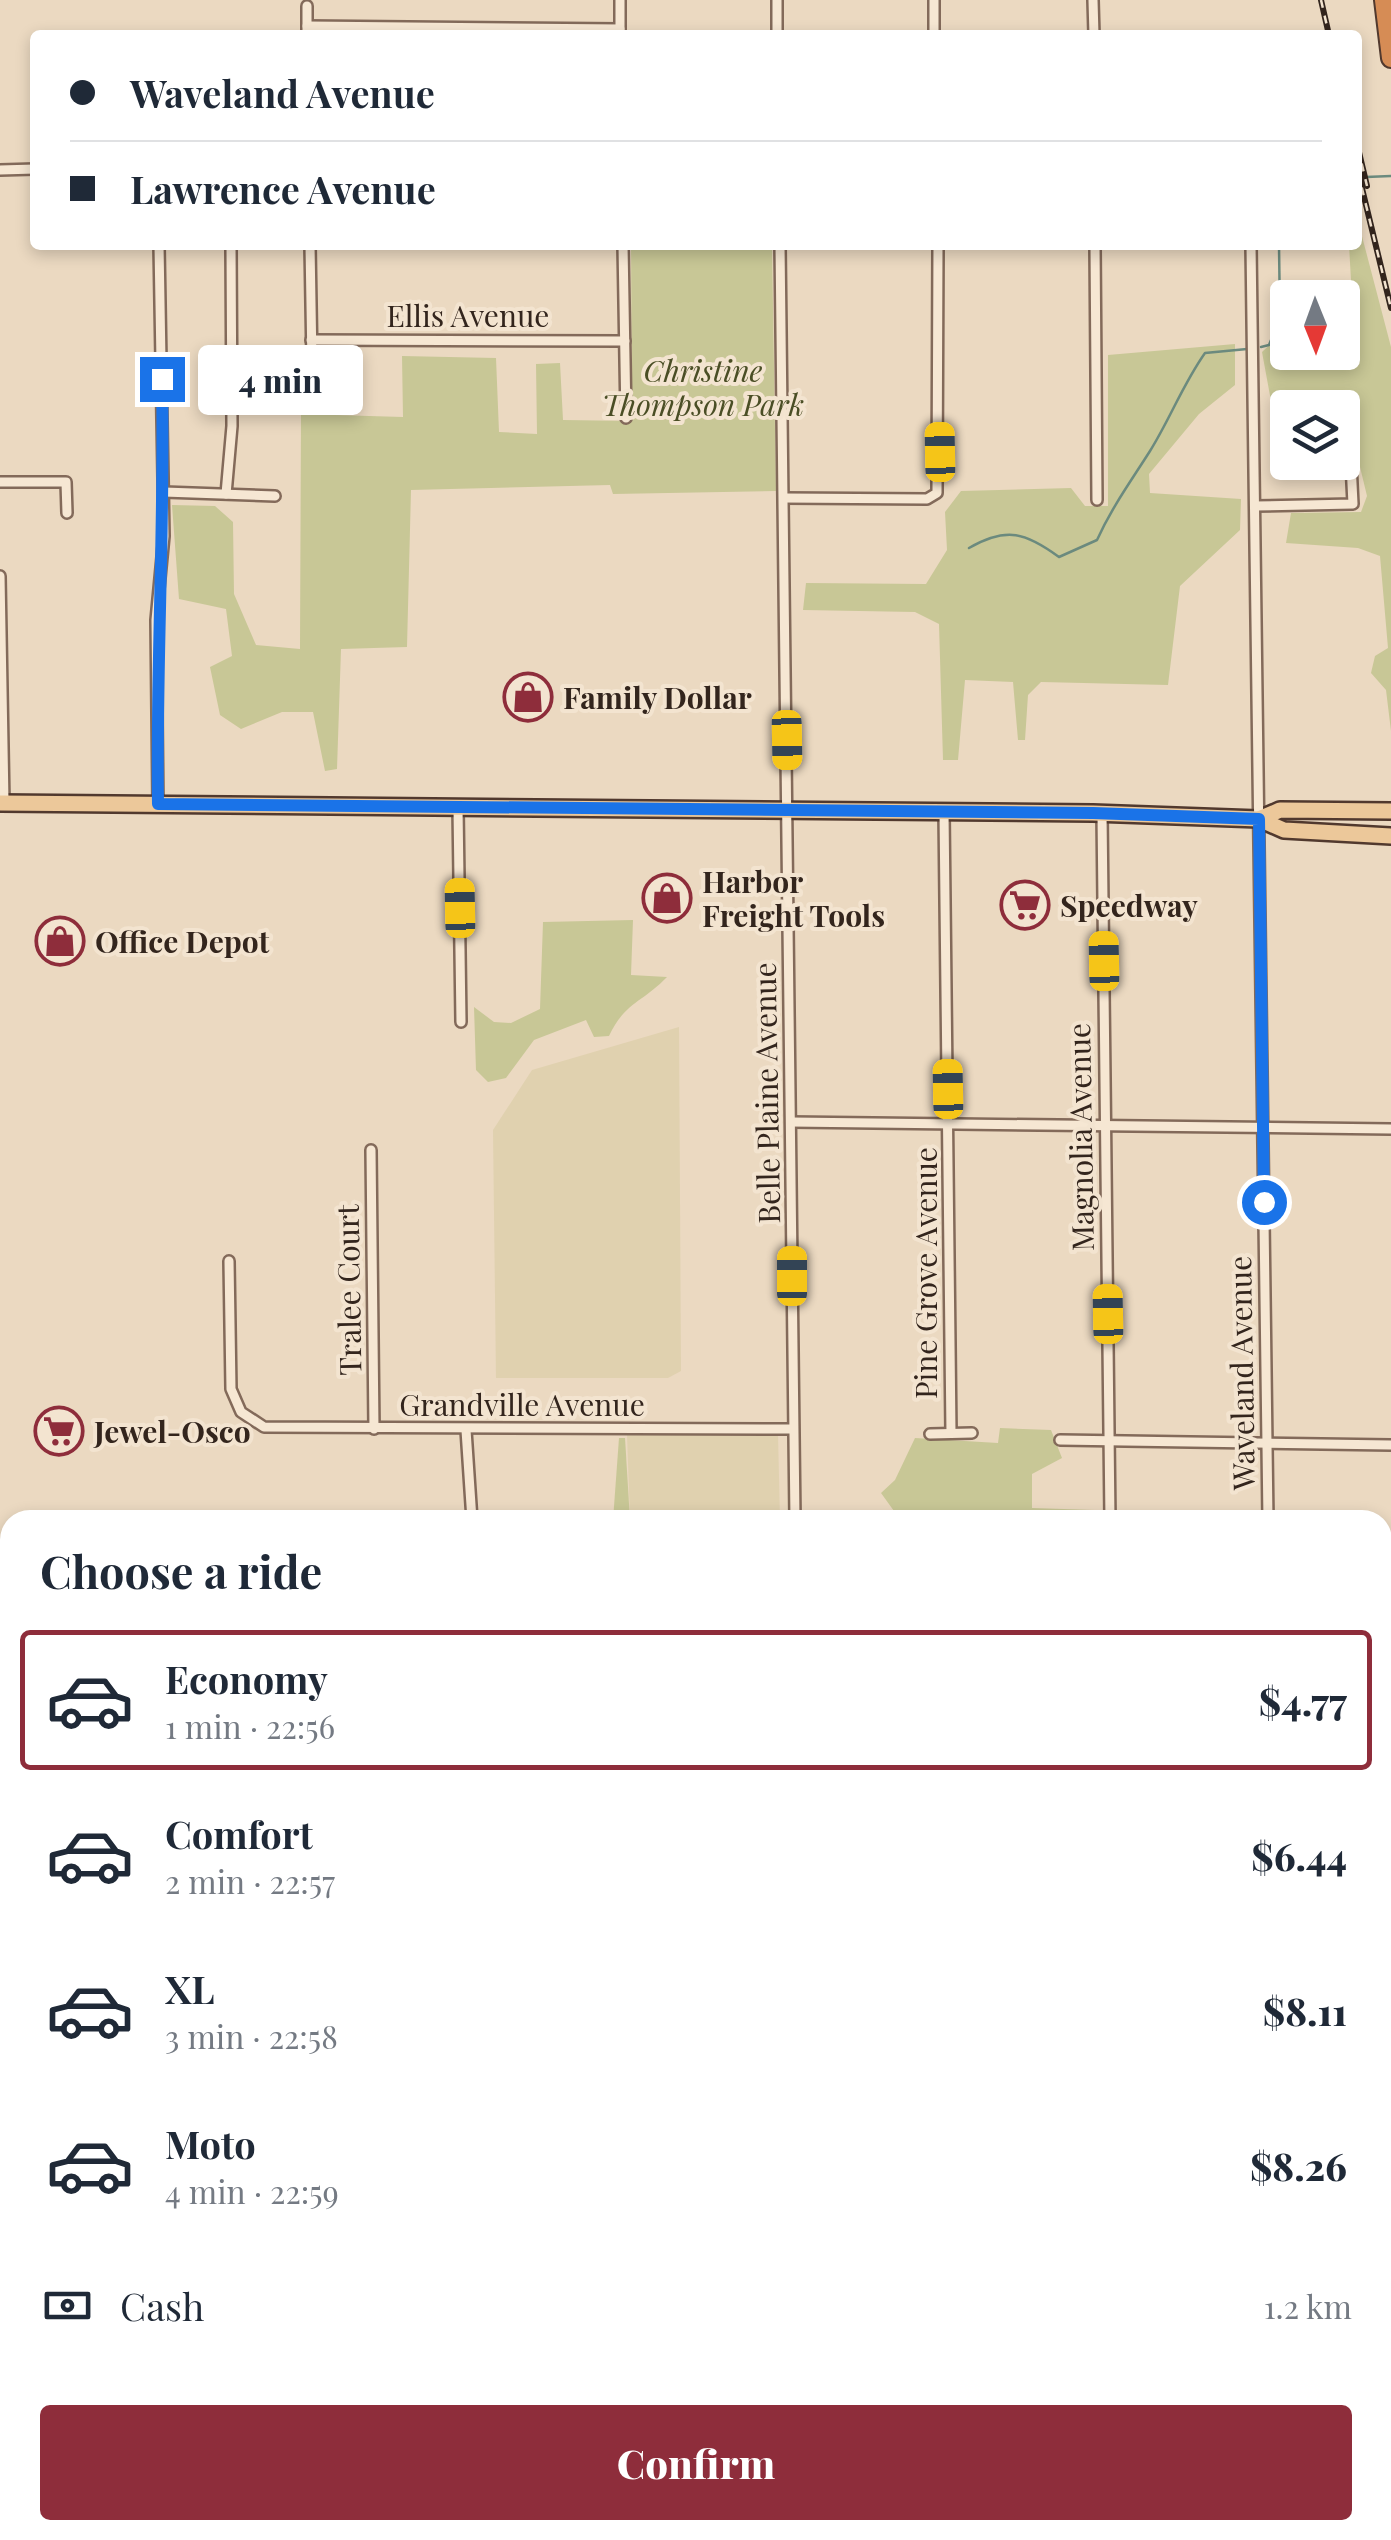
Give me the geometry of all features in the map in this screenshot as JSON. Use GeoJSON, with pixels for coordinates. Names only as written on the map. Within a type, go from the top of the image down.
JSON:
{"type":"FeatureCollection","features":[{"type":"Feature","properties":{"kind":"highway"},"geometry":{"type":"LineString","coordinates":[[1384,0],[1391,58]]}},
{"type":"Feature","properties":{"kind":"main road"},"geometry":{"type":"LineString","coordinates":[[2,803],[1102,814],[1259,819],[1284,830],[1391,836]]}},
{"type":"Feature","properties":{"kind":"main road"},"geometry":{"type":"LineString","coordinates":[[1259,819],[1280,810],[1391,811]]}},
{"type":"Feature","properties":{"kind":"street"},"geometry":{"type":"LineString","coordinates":[[620,0],[620,30]]}},
{"type":"Feature","properties":{"kind":"street"},"geometry":{"type":"LineString","coordinates":[[777,0],[777,30]]}},
{"type":"Feature","properties":{"kind":"street"},"geometry":{"type":"LineString","coordinates":[[934,0],[934,30]]}},
{"type":"Feature","properties":{"kind":"street"},"geometry":{"type":"LineString","coordinates":[[1093,0],[1094,30]]}},
{"type":"Feature","properties":{"kind":"street"},"geometry":{"type":"LineString","coordinates":[[307,6],[307,30]]}},
{"type":"Feature","properties":{"kind":"street"},"geometry":{"type":"LineString","coordinates":[[0,170],[30,169]]}},
{"type":"Feature","properties":{"kind":"street"},"geometry":{"type":"LineString","coordinates":[[158,804],[156,620],[164,569],[159,250]]}},
{"type":"Feature","properties":{"kind":"street"},"geometry":{"type":"LineString","coordinates":[[226,494],[232,426],[231,250]]}},
{"type":"Feature","properties":{"kind":"street"},"geometry":{"type":"LineString","coordinates":[[310,250],[312,362]]}},
{"type":"Feature","properties":{"kind":"street"},"geometry":{"type":"LineString","coordinates":[[624,250],[626,418]]}},
{"type":"Feature","properties":{"kind":"street","name":"Belle Plaine Avenue"},"geometry":{"type":"LineString","coordinates":[[780,250],[794,1510]]}},
{"type":"Feature","properties":{"kind":"street"},"geometry":{"type":"LineString","coordinates":[[784,498],[933,496],[940,486],[938,250]]}},
{"type":"Feature","properties":{"kind":"street"},"geometry":{"type":"LineString","coordinates":[[1095,250],[1098,500]]}},
{"type":"Feature","properties":{"kind":"street","name":"Waveland Avenue"},"geometry":{"type":"LineString","coordinates":[[1251,250],[1268,1510]]}},
{"type":"Feature","properties":{"kind":"street","name":"Ellis Avenue"},"geometry":{"type":"LineString","coordinates":[[311,340],[625,341]]}},
{"type":"Feature","properties":{"kind":"street"},"geometry":{"type":"LineString","coordinates":[[1254,506],[1353,504],[1352,480]]}},
{"type":"Feature","properties":{"kind":"street"},"geometry":{"type":"LineString","coordinates":[[0,482],[66,482],[67,512]]}},
{"type":"Feature","properties":{"kind":"street"},"geometry":{"type":"LineString","coordinates":[[164,492],[275,496]]}},
{"type":"Feature","properties":{"kind":"street"},"geometry":{"type":"LineString","coordinates":[[0,576],[2,803]]}},
{"type":"Feature","properties":{"kind":"street"},"geometry":{"type":"LineString","coordinates":[[458,808],[462,1022]]}},
{"type":"Feature","properties":{"kind":"street","name":"Pine Grove Avenue"},"geometry":{"type":"LineString","coordinates":[[944,812],[951,1433]]}},
{"type":"Feature","properties":{"kind":"street","name":"Magnolia Avenue"},"geometry":{"type":"LineString","coordinates":[[1102,814],[1110,1510]]}},
{"type":"Feature","properties":{"kind":"street"},"geometry":{"type":"LineString","coordinates":[[791,1122],[1391,1129]]}},
{"type":"Feature","properties":{"kind":"street","name":"Tralee Court"},"geometry":{"type":"LineString","coordinates":[[371,1150],[374,1429]]}},
{"type":"Feature","properties":{"kind":"street","name":"Grandville Avenue"},"geometry":{"type":"LineString","coordinates":[[229,1262],[230,1389],[240,1412],[252,1422],[270,1428],[794,1429]]}},
{"type":"Feature","properties":{"kind":"street"},"geometry":{"type":"LineString","coordinates":[[466,1430],[471,1510]]}},
{"type":"Feature","properties":{"kind":"street"},"geometry":{"type":"LineString","coordinates":[[930,1434],[972,1433]]}},
{"type":"Feature","properties":{"kind":"street"},"geometry":{"type":"LineString","coordinates":[[1060,1440],[1391,1444]]}},
{"type":"Feature","properties":{"kind":"shaded area"},"geometry":{"type":"Polygon","coordinates":[[[679,1027],[681,1371],[668,1378],[496,1378],[493,1130],[532,1070],[679,1027]]]}},
{"type":"Feature","properties":{"kind":"shaded area"},"geometry":{"type":"Polygon","coordinates":[[[627,1434],[778,1435],[780,1510],[630,1510],[627,1434]]]}},
{"type":"Feature","properties":{"kind":"green space"},"geometry":{"type":"Polygon","coordinates":[[[1362,236],[1391,347],[1391,731],[1386,690],[1371,673],[1375,656],[1388,648],[1380,556],[1358,548],[1286,543],[1291,513],[1361,512],[1367,496],[1360,467],[1360,390],[1270,390],[1270,396],[1262,352],[1270,344],[1270,370],[1360,370],[1360,280],[1351,280],[1349,250],[1362,250],[1362,236]]]}},
{"type":"Feature","properties":{"kind":"green space","name":"Christine Thompson Park"},"geometry":{"type":"Polygon","coordinates":[[[631,250],[772,250],[776,491],[613,494],[610,485],[411,490],[407,647],[341,649],[337,769],[325,771],[313,712],[282,712],[241,729],[220,715],[210,667],[232,656],[226,609],[179,599],[172,505],[215,506],[233,522],[234,594],[256,645],[300,649],[301,414],[403,417],[402,356],[496,358],[499,432],[537,434],[536,364],[560,363],[563,420],[632,421],[631,250]]]}},
{"type":"Feature","properties":{"kind":"green space"},"geometry":{"type":"Polygon","coordinates":[[[1235,344],[1235,385],[1199,414],[1149,474],[1150,493],[1241,499],[1240,530],[1180,586],[1168,685],[1041,682],[1028,695],[1025,740],[1018,740],[1013,682],[965,680],[958,760],[943,760],[939,624],[915,612],[803,610],[806,583],[926,584],[947,550],[945,512],[961,491],[1071,488],[1085,506],[1108,506],[1108,355],[1235,344]]]}},
{"type":"Feature","properties":{"kind":"green space"},"geometry":{"type":"Polygon","coordinates":[[[633,920],[631,975],[667,977],[628,1009],[609,1036],[594,1037],[586,1020],[534,1040],[506,1078],[488,1082],[476,1070],[474,1007],[494,1022],[511,1023],[540,1009],[543,922],[633,920]]]}},
{"type":"Feature","properties":{"kind":"green space"},"geometry":{"type":"Polygon","coordinates":[[[1000,1428],[1051,1430],[1062,1458],[1032,1474],[1032,1508],[1094,1510],[893,1510],[881,1493],[895,1480],[915,1438],[998,1443],[1000,1428]]]}},
{"type":"Feature","properties":{"kind":"green space"},"geometry":{"type":"Polygon","coordinates":[[[619,1438],[625,1438],[629,1510],[614,1510],[619,1438]]]}},
{"type":"Feature","properties":{"kind":"waterway"},"geometry":{"type":"LineString","coordinates":[[1366,177],[1391,176]]}},
{"type":"Feature","properties":{"kind":"waterway"},"geometry":{"type":"LineString","coordinates":[[1261,347],[1269,345],[1280,318],[1279,250]]}},
{"type":"Feature","properties":{"kind":"waterway"},"geometry":{"type":"LineString","coordinates":[[969,548],[994,537],[1016,535],[1059,557],[1097,540],[1205,353],[1247,349]]}},
{"type":"Feature","properties":{"kind":"railway"},"geometry":{"type":"LineString","coordinates":[[1321,0],[1328,30]]}},
{"type":"Feature","properties":{"kind":"railway"},"geometry":{"type":"LineString","coordinates":[[1362,165],[1367,186]]}},
{"type":"Feature","properties":{"kind":"railway"},"geometry":{"type":"LineString","coordinates":[[1362,188],[1391,308]]}},
{"type":"Feature","properties":{"kind":"place","name":"Family Dollar"},"geometry":{"type":"Point","coordinates":[528,697]}},
{"type":"Feature","properties":{"kind":"place","name":"Harbor Freight Tools"},"geometry":{"type":"Point","coordinates":[667,898]}},
{"type":"Feature","properties":{"kind":"place","name":"Speedway"},"geometry":{"type":"Point","coordinates":[1025,905]}},
{"type":"Feature","properties":{"kind":"place","name":"Office Depot"},"geometry":{"type":"Point","coordinates":[60,941]}},
{"type":"Feature","properties":{"kind":"place","name":"Jewel-Osco"},"geometry":{"type":"Point","coordinates":[59,1431]}},
{"type":"Feature","properties":{"kind":"route"},"geometry":{"type":"LineString","coordinates":[[162,379],[164,569],[156,620],[158,804],[1093,813],[1259,819],[1264,1202]]}}]}
